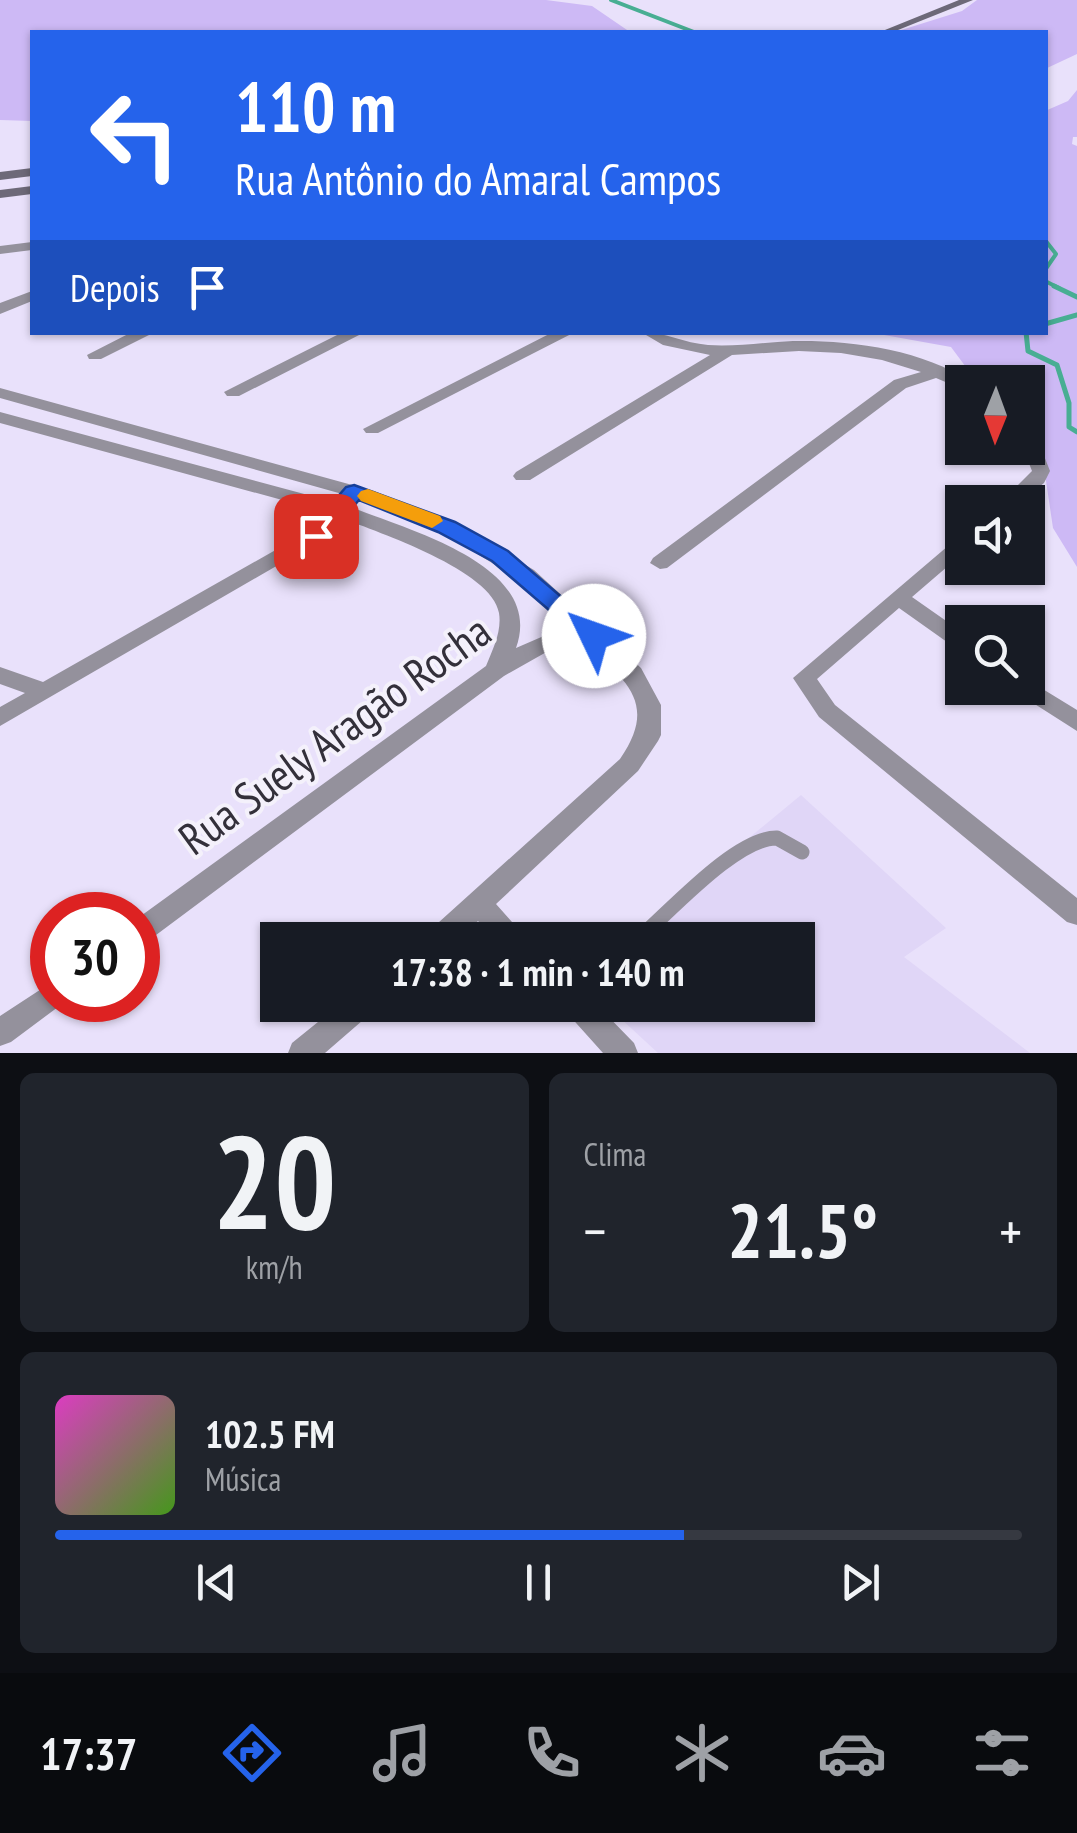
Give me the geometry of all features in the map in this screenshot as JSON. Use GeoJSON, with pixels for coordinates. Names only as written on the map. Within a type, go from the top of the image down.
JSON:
{"type":"FeatureCollection","features":[{"type":"Feature","properties":{"kind":"street"},"geometry":{"type":"LineString","coordinates":[[890,30],[968,0]]}},
{"type":"Feature","properties":{"kind":"street"},"geometry":{"type":"LineString","coordinates":[[0,176],[30,172]]}},
{"type":"Feature","properties":{"kind":"street"},"geometry":{"type":"LineString","coordinates":[[0,194],[30,190]]}},
{"type":"Feature","properties":{"kind":"street"},"geometry":{"type":"LineString","coordinates":[[0,250],[30,246]]}},
{"type":"Feature","properties":{"kind":"street"},"geometry":{"type":"LineString","coordinates":[[0,308],[30,297]]}},
{"type":"Feature","properties":{"kind":"street"},"geometry":{"type":"LineString","coordinates":[[95,355],[140,335]]}},
{"type":"Feature","properties":{"kind":"street"},"geometry":{"type":"LineString","coordinates":[[233,392],[351,335]]}},
{"type":"Feature","properties":{"kind":"street"},"geometry":{"type":"LineString","coordinates":[[372,429],[562,335]]}},
{"type":"Feature","properties":{"kind":"street"},"geometry":{"type":"LineString","coordinates":[[655,335],[680,348],[726,352],[777,347],[838,348],[889,357],[945,376]]}},
{"type":"Feature","properties":{"kind":"street"},"geometry":{"type":"LineString","coordinates":[[524,476],[726,352]]}},
{"type":"Feature","properties":{"kind":"street"},"geometry":{"type":"LineString","coordinates":[[660,563],[900,384],[938,372]]}},
{"type":"Feature","properties":{"kind":"street"},"geometry":{"type":"LineString","coordinates":[[0,393],[354,492],[446,527],[500,556],[633,674],[649,705],[650,735],[629,764],[458,922]]}},
{"type":"Feature","properties":{"kind":"street"},"geometry":{"type":"LineString","coordinates":[[0,417],[338,509],[452,555],[498,590],[510,610],[512,623],[496,670]]}},
{"type":"Feature","properties":{"kind":"street"},"geometry":{"type":"LineString","coordinates":[[0,718],[316,536],[354,492]]}},
{"type":"Feature","properties":{"kind":"street"},"geometry":{"type":"LineString","coordinates":[[945,559],[804,678],[827,711],[1077,914]]}},
{"type":"Feature","properties":{"kind":"street"},"geometry":{"type":"LineString","coordinates":[[899,598],[945,630]]}},
{"type":"Feature","properties":{"kind":"street","name":"Rua Suely Aragão Rocha"},"geometry":{"type":"LineString","coordinates":[[160,916],[536,644],[557,637],[594,636]]}},
{"type":"Feature","properties":{"kind":"street"},"geometry":{"type":"LineString","coordinates":[[0,675],[43,690]]}},
{"type":"Feature","properties":{"kind":"street"},"geometry":{"type":"LineString","coordinates":[[1045,700],[1077,722]]}},
{"type":"Feature","properties":{"kind":"street"},"geometry":{"type":"LineString","coordinates":[[478,904],[496,922]]}},
{"type":"Feature","properties":{"kind":"street"},"geometry":{"type":"LineString","coordinates":[[0,1033],[30,1011]]}},
{"type":"Feature","properties":{"kind":"street"},"geometry":{"type":"LineString","coordinates":[[303,1053],[340,1022]]}},
{"type":"Feature","properties":{"kind":"street"},"geometry":{"type":"LineString","coordinates":[[594,1022],[623,1053]]}},
{"type":"Feature","properties":{"kind":"lane"},"geometry":{"type":"LineString","coordinates":[[658,922],[742,852],[768,837],[782,839],[802,852]]}},
{"type":"Feature","properties":{"kind":"shaded area"},"geometry":{"type":"Polygon","coordinates":[[[0,0],[546,0],[592,6],[627,30],[30,30],[30,121],[0,120],[0,0]]]}},
{"type":"Feature","properties":{"kind":"shaded area"},"geometry":{"type":"Polygon","coordinates":[[[977,0],[1077,0],[1077,54],[1048,68],[1048,30],[901,30],[962,11],[977,0]]]}},
{"type":"Feature","properties":{"kind":"shaded area"},"geometry":{"type":"Polygon","coordinates":[[[1077,90],[1077,137],[1073,137],[1072,144],[1077,146],[1077,567],[1053,528],[1044,465],[1045,365],[964,365],[951,347],[884,335],[1048,335],[1048,110],[1068,101],[1077,90]]]}},
{"type":"Feature","properties":{"kind":"shaded area"},"geometry":{"type":"Polygon","coordinates":[[[801,795],[946,928],[904,957],[1030,1053],[658,1053],[624,1022],[815,1022],[815,922],[647,922],[801,795]]]}},
{"type":"Feature","properties":{"kind":"waterway"},"geometry":{"type":"LineString","coordinates":[[611,0],[689,30]]}},
{"type":"Feature","properties":{"kind":"waterway"},"geometry":{"type":"LineString","coordinates":[[1048,244],[1056,254],[1048,266]]}},
{"type":"Feature","properties":{"kind":"waterway"},"geometry":{"type":"LineString","coordinates":[[1048,282],[1059,288]]}},
{"type":"Feature","properties":{"kind":"waterway"},"geometry":{"type":"LineString","coordinates":[[1054,286],[1077,297]]}},
{"type":"Feature","properties":{"kind":"waterway"},"geometry":{"type":"LineString","coordinates":[[1048,323],[1077,315]]}},
{"type":"Feature","properties":{"kind":"waterway"},"geometry":{"type":"LineString","coordinates":[[1026,335],[1028,351],[1057,365],[1069,403],[1069,427],[1077,432]]}},
{"type":"Feature","properties":{"kind":"slow traffic"},"geometry":{"type":"LineString","coordinates":[[368,496],[432,521]]}},
{"type":"Feature","properties":{"kind":"route"},"geometry":{"type":"LineString","coordinates":[[316,536],[354,492],[367,496],[446,527],[500,556],[527,575],[594,636]]}}]}
